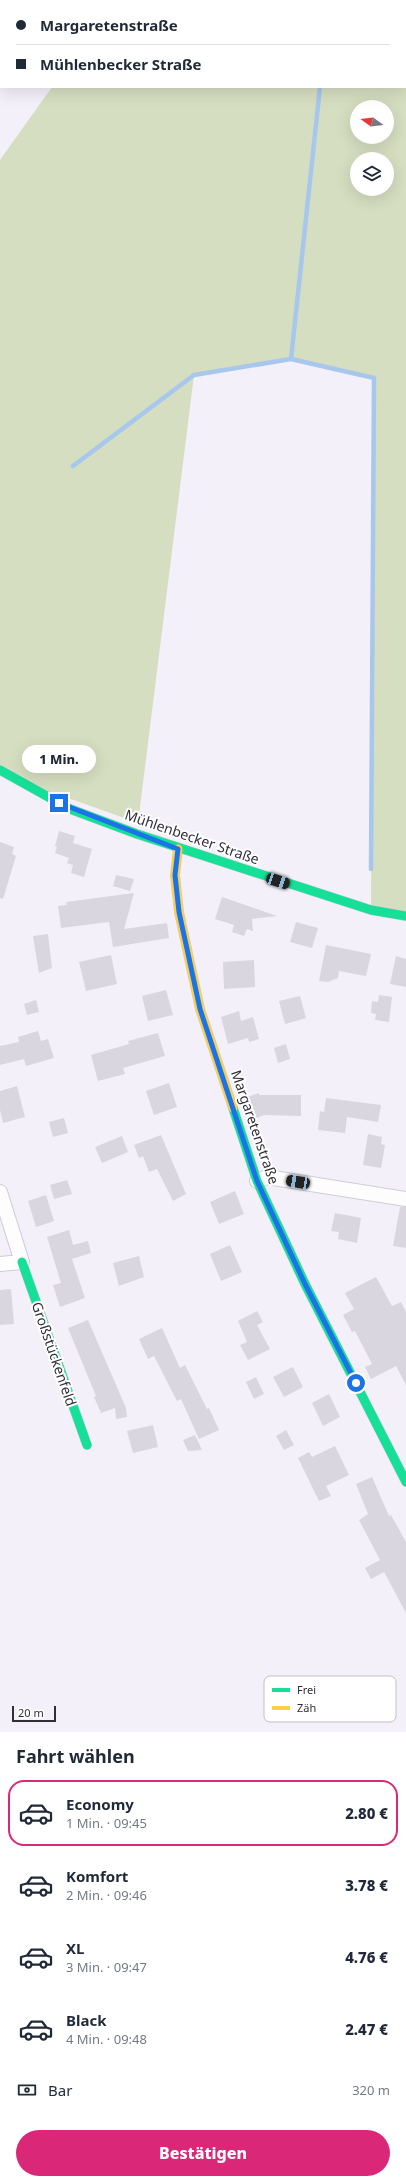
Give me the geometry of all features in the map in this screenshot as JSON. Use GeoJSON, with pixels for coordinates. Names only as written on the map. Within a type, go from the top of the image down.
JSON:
{"type":"FeatureCollection","features":[{"type":"Feature","properties":{"kind":"street","name":"Mühlenbecker Straße"},"geometry":{"type":"LineString","coordinates":[[0,770],[70,809],[178,849],[367,909],[406,916]]}},
{"type":"Feature","properties":{"kind":"street","name":"Margaretenstraße"},"geometry":{"type":"LineString","coordinates":[[178,849],[175,875],[179,912],[200,1009],[257,1181],[305,1284],[406,1482]]}},
{"type":"Feature","properties":{"kind":"street"},"geometry":{"type":"LineString","coordinates":[[257,1181],[268,1177],[406,1199]]}},
{"type":"Feature","properties":{"kind":"street","name":"Großstückenfeld"},"geometry":{"type":"LineString","coordinates":[[0,1192],[22,1262],[87,1445]]}},
{"type":"Feature","properties":{"kind":"street"},"geometry":{"type":"LineString","coordinates":[[0,1264],[22,1262]]}},
{"type":"Feature","properties":{"kind":"green space"},"geometry":{"type":"Polygon","coordinates":[[[51,88],[406,88],[406,916],[371,910],[373,378],[291,359],[194,375],[138,823],[74,800],[36,791],[0,770],[0,160],[51,88]]]}},
{"type":"Feature","properties":{"kind":"building"},"geometry":{"type":"Polygon","coordinates":[[[59,831],[75,836],[73,843],[92,849],[84,877],[71,873],[73,865],[67,863],[69,858],[55,853],[57,847],[55,846],[59,831]]]}},
{"type":"Feature","properties":{"kind":"building"},"geometry":{"type":"Polygon","coordinates":[[[0,842],[14,847],[12,854],[16,856],[3,899],[0,898],[0,842]]]}},
{"type":"Feature","properties":{"kind":"building"},"geometry":{"type":"Polygon","coordinates":[[[116,875],[134,879],[130,891],[113,886],[116,875]]]}},
{"type":"Feature","properties":{"kind":"building"},"geometry":{"type":"Polygon","coordinates":[[[134,893],[124,929],[167,923],[169,938],[113,947],[109,922],[61,928],[58,906],[67,905],[66,902],[134,893]]]}},
{"type":"Feature","properties":{"kind":"building"},"geometry":{"type":"Polygon","coordinates":[[[222,897],[277,916],[252,919],[253,931],[247,929],[244,936],[232,932],[234,925],[215,919],[222,897]]]}},
{"type":"Feature","properties":{"kind":"building"},"geometry":{"type":"Polygon","coordinates":[[[296,922],[318,928],[312,948],[290,942],[296,922]]]}},
{"type":"Feature","properties":{"kind":"building"},"geometry":{"type":"Polygon","coordinates":[[[48,934],[52,968],[39,973],[33,936],[48,934]]]}},
{"type":"Feature","properties":{"kind":"building"},"geometry":{"type":"Polygon","coordinates":[[[326,945],[371,954],[366,976],[339,971],[338,978],[328,982],[319,981],[326,945]]]}},
{"type":"Feature","properties":{"kind":"building"},"geometry":{"type":"Polygon","coordinates":[[[111,955],[117,984],[86,991],[79,962],[111,955]]]}},
{"type":"Feature","properties":{"kind":"building"},"geometry":{"type":"Polygon","coordinates":[[[396,956],[406,959],[406,987],[390,984],[396,956]]]}},
{"type":"Feature","properties":{"kind":"building"},"geometry":{"type":"Polygon","coordinates":[[[254,960],[255,987],[224,989],[223,962],[254,960]]]}},
{"type":"Feature","properties":{"kind":"building"},"geometry":{"type":"Polygon","coordinates":[[[166,990],[173,1015],[148,1021],[142,996],[166,990]]]}},
{"type":"Feature","properties":{"kind":"building"},"geometry":{"type":"Polygon","coordinates":[[[379,995],[392,997],[389,1022],[375,1020],[376,1014],[371,1013],[372,1001],[378,1002],[379,995]]]}},
{"type":"Feature","properties":{"kind":"building"},"geometry":{"type":"Polygon","coordinates":[[[300,996],[306,1018],[285,1024],[279,1001],[300,996]]]}},
{"type":"Feature","properties":{"kind":"building"},"geometry":{"type":"Polygon","coordinates":[[[36,1000],[39,1012],[27,1015],[24,1004],[36,1000]]]}},
{"type":"Feature","properties":{"kind":"building"},"geometry":{"type":"Polygon","coordinates":[[[239,1011],[241,1021],[253,1017],[259,1039],[249,1042],[248,1038],[228,1044],[221,1017],[239,1011]]]}},
{"type":"Feature","properties":{"kind":"building"},"geometry":{"type":"Polygon","coordinates":[[[38,1031],[41,1041],[48,1039],[54,1058],[26,1066],[24,1059],[0,1065],[0,1046],[19,1042],[18,1037],[38,1031]]]}},
{"type":"Feature","properties":{"kind":"building"},"geometry":{"type":"Polygon","coordinates":[[[158,1033],[165,1056],[123,1068],[125,1074],[98,1081],[91,1055],[129,1044],[128,1041],[158,1033]]]}},
{"type":"Feature","properties":{"kind":"building"},"geometry":{"type":"Polygon","coordinates":[[[286,1044],[290,1059],[278,1063],[274,1048],[286,1044]]]}},
{"type":"Feature","properties":{"kind":"building"},"geometry":{"type":"Polygon","coordinates":[[[169,1083],[177,1107],[154,1115],[146,1091],[169,1083]]]}},
{"type":"Feature","properties":{"kind":"building"},"geometry":{"type":"Polygon","coordinates":[[[17,1086],[25,1117],[3,1123],[0,1110],[0,1091],[17,1086]]]}},
{"type":"Feature","properties":{"kind":"building"},"geometry":{"type":"Polygon","coordinates":[[[259,1093],[259,1095],[301,1095],[301,1116],[264,1115],[249,1121],[242,1099],[259,1093]]]}},
{"type":"Feature","properties":{"kind":"building"},"geometry":{"type":"Polygon","coordinates":[[[326,1098],[381,1105],[378,1122],[347,1117],[345,1133],[318,1130],[320,1111],[324,1112],[326,1098]]]}},
{"type":"Feature","properties":{"kind":"building"},"geometry":{"type":"Polygon","coordinates":[[[64,1118],[68,1133],[53,1137],[49,1122],[64,1118]]]}},
{"type":"Feature","properties":{"kind":"building"},"geometry":{"type":"Polygon","coordinates":[[[368,1134],[382,1137],[381,1144],[385,1145],[381,1168],[363,1165],[368,1134]]]}},
{"type":"Feature","properties":{"kind":"building"},"geometry":{"type":"Polygon","coordinates":[[[161,1135],[186,1194],[173,1201],[157,1169],[149,1172],[143,1156],[139,1158],[134,1145],[161,1135]]]}},
{"type":"Feature","properties":{"kind":"building"},"geometry":{"type":"Polygon","coordinates":[[[122,1136],[128,1152],[102,1163],[95,1147],[122,1136]]]}},
{"type":"Feature","properties":{"kind":"building"},"geometry":{"type":"Polygon","coordinates":[[[67,1180],[72,1194],[54,1199],[50,1185],[67,1180]]]}},
{"type":"Feature","properties":{"kind":"building"},"geometry":{"type":"Polygon","coordinates":[[[235,1191],[244,1214],[219,1224],[210,1202],[235,1191]]]}},
{"type":"Feature","properties":{"kind":"building"},"geometry":{"type":"Polygon","coordinates":[[[46,1195],[54,1221],[36,1227],[28,1201],[46,1195]]]}},
{"type":"Feature","properties":{"kind":"building"},"geometry":{"type":"Polygon","coordinates":[[[400,1207],[406,1207],[406,1248],[393,1246],[400,1207]]]}},
{"type":"Feature","properties":{"kind":"building"},"geometry":{"type":"Polygon","coordinates":[[[335,1213],[361,1218],[357,1243],[338,1239],[339,1232],[331,1231],[335,1213]]]}},
{"type":"Feature","properties":{"kind":"building"},"geometry":{"type":"Polygon","coordinates":[[[69,1230],[73,1245],[88,1241],[91,1253],[72,1259],[85,1298],[60,1307],[53,1285],[61,1283],[47,1237],[69,1230]]]}},
{"type":"Feature","properties":{"kind":"building"},"geometry":{"type":"Polygon","coordinates":[[[230,1245],[242,1272],[221,1281],[210,1254],[230,1245]]]}},
{"type":"Feature","properties":{"kind":"building"},"geometry":{"type":"Polygon","coordinates":[[[139,1256],[144,1277],[119,1286],[113,1263],[139,1256]]]}},
{"type":"Feature","properties":{"kind":"building"},"geometry":{"type":"Polygon","coordinates":[[[376,1277],[392,1306],[401,1302],[406,1312],[406,1385],[396,1366],[371,1379],[365,1367],[372,1364],[355,1331],[352,1332],[343,1315],[354,1309],[345,1293],[376,1277]]]}},
{"type":"Feature","properties":{"kind":"building"},"geometry":{"type":"Polygon","coordinates":[[[11,1289],[14,1324],[0,1325],[0,1290],[11,1289]]]}},
{"type":"Feature","properties":{"kind":"building"},"geometry":{"type":"Polygon","coordinates":[[[257,1311],[263,1322],[257,1325],[270,1349],[248,1360],[240,1345],[247,1342],[238,1321],[257,1311]]]}},
{"type":"Feature","properties":{"kind":"building"},"geometry":{"type":"Polygon","coordinates":[[[88,1320],[126,1408],[127,1417],[116,1419],[115,1408],[101,1413],[94,1397],[96,1396],[68,1328],[88,1320]]]}},
{"type":"Feature","properties":{"kind":"building"},"geometry":{"type":"Polygon","coordinates":[[[162,1328],[180,1368],[185,1365],[207,1409],[209,1408],[219,1430],[199,1439],[181,1399],[177,1401],[154,1356],[148,1359],[139,1339],[162,1328]]]}},
{"type":"Feature","properties":{"kind":"building"},"geometry":{"type":"Polygon","coordinates":[[[293,1367],[303,1387],[284,1397],[273,1377],[293,1367]]]}},
{"type":"Feature","properties":{"kind":"building"},"geometry":{"type":"Polygon","coordinates":[[[256,1377],[264,1394],[254,1399],[246,1382],[256,1377]]]}},
{"type":"Feature","properties":{"kind":"building"},"geometry":{"type":"Polygon","coordinates":[[[329,1394],[340,1417],[323,1426],[312,1403],[329,1394]]]}},
{"type":"Feature","properties":{"kind":"building"},"geometry":{"type":"Polygon","coordinates":[[[153,1425],[158,1447],[133,1453],[127,1431],[153,1425]]]}},
{"type":"Feature","properties":{"kind":"building"},"geometry":{"type":"Polygon","coordinates":[[[286,1430],[294,1445],[284,1450],[276,1436],[286,1430]]]}},
{"type":"Feature","properties":{"kind":"building"},"geometry":{"type":"Polygon","coordinates":[[[195,1435],[202,1450],[188,1451],[183,1440],[195,1435]]]}},
{"type":"Feature","properties":{"kind":"building"},"geometry":{"type":"Polygon","coordinates":[[[335,1446],[349,1475],[326,1486],[331,1496],[319,1501],[298,1458],[309,1452],[312,1457],[335,1446]]]}},
{"type":"Feature","properties":{"kind":"building"},"geometry":{"type":"Polygon","coordinates":[[[372,1477],[389,1516],[391,1515],[406,1542],[406,1613],[384,1572],[371,1579],[365,1568],[380,1560],[359,1520],[368,1514],[356,1484],[372,1477]]]}},
{"type":"Feature","properties":{"kind":"waterway"},"geometry":{"type":"LineString","coordinates":[[320,88],[291,359],[374,378],[371,869]]}},
{"type":"Feature","properties":{"kind":"waterway"},"geometry":{"type":"LineString","coordinates":[[73,466],[194,375],[291,359]]}},
{"type":"Feature","properties":{"kind":"traffic: fast"},"geometry":{"type":"LineString","coordinates":[[0,770],[70,809],[137,834],[371,910],[406,916]]}},
{"type":"Feature","properties":{"kind":"traffic: fast"},"geometry":{"type":"LineString","coordinates":[[233,1108],[257,1181],[305,1284],[406,1482]]}},
{"type":"Feature","properties":{"kind":"traffic: fast"},"geometry":{"type":"LineString","coordinates":[[22,1262],[87,1445]]}},
{"type":"Feature","properties":{"kind":"traffic: slow"},"geometry":{"type":"LineString","coordinates":[[178,849],[175,875],[179,912],[200,1009],[233,1108]]}},
{"type":"Feature","properties":{"kind":"route"},"geometry":{"type":"LineString","coordinates":[[59,803],[70,809],[178,849],[175,875],[179,912],[200,1009],[257,1181],[305,1284],[356,1383]]}}]}
